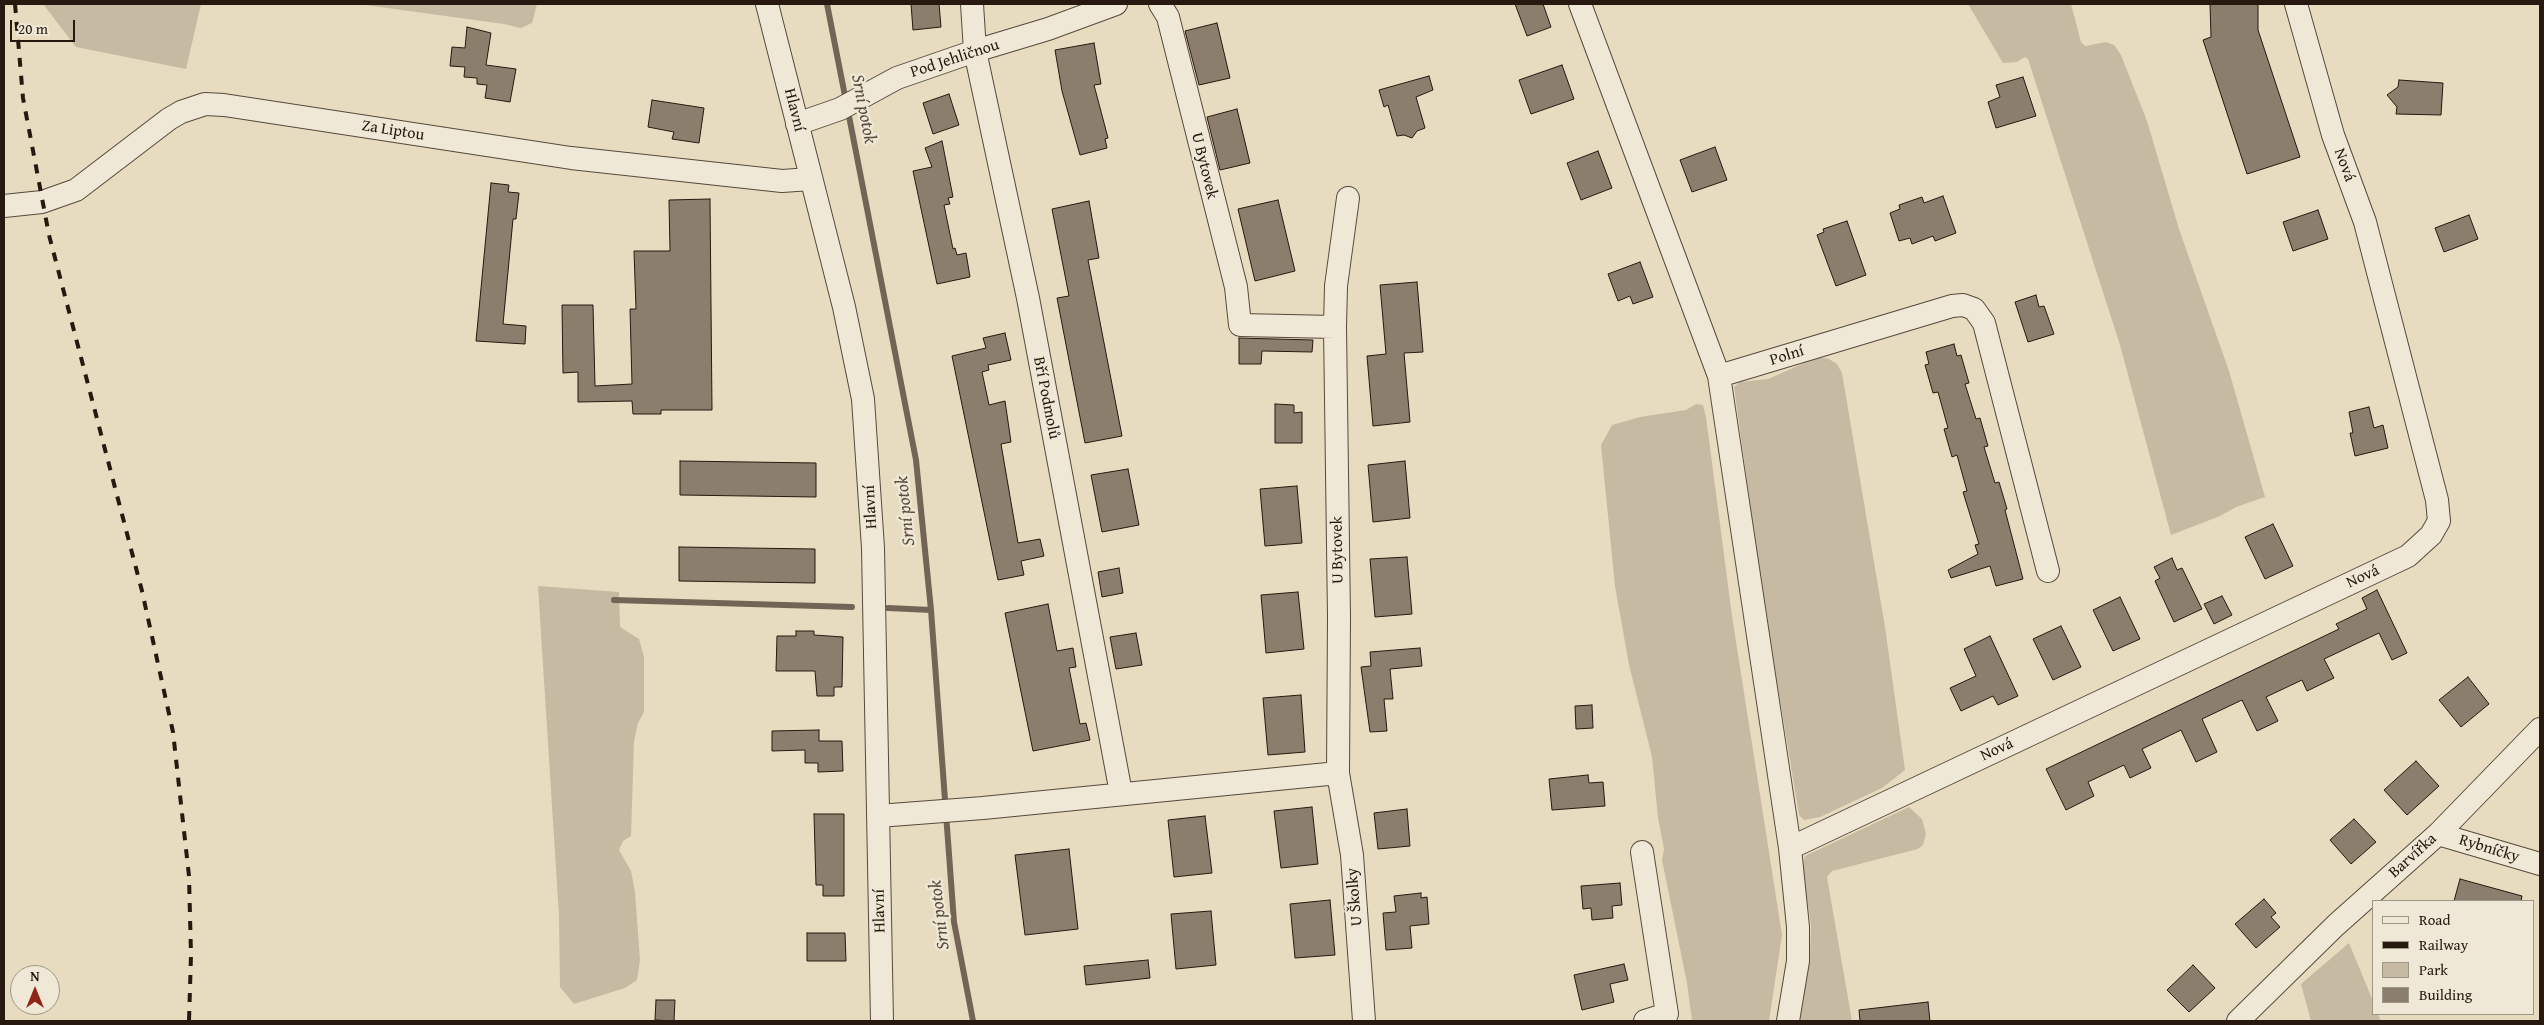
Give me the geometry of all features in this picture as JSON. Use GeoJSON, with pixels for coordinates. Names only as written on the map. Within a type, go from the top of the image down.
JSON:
{"type":"FeatureCollection","features":[{"type":"Feature","properties":{"kind":"street","name":"Hlavní"},"geometry":{"type":"LineString","coordinates":[[767,4],[855,351],[866,428],[874,548],[882,1021]]}},
{"type":"Feature","properties":{"kind":"street","name":"Bří Podmolů"},"geometry":{"type":"LineString","coordinates":[[972,4],[975,51],[1028,298],[1120,793]]}},
{"type":"Feature","properties":{"kind":"street","name":"Pod Jehličnou"},"geometry":{"type":"LineString","coordinates":[[797,124],[840,109],[897,78],[975,51],[1048,29],[1116,4]]}},
{"type":"Feature","properties":{"kind":"street","name":"U Bytovek"},"geometry":{"type":"LineString","coordinates":[[1160,4],[1168,17],[1236,287],[1240,325],[1335,326]]}},
{"type":"Feature","properties":{"kind":"street"},"geometry":{"type":"LineString","coordinates":[[1580,4],[1719,376],[1790,848],[1798,927],[1798,961],[1788,1021]]}},
{"type":"Feature","properties":{"kind":"street","name":"Nová"},"geometry":{"type":"LineString","coordinates":[[1790,848],[2408,556],[2431,535],[2438,521],[2434,490],[2366,222],[2333,135],[2296,4]]}},
{"type":"Feature","properties":{"kind":"street","name":"Za Liptou"},"geometry":{"type":"LineString","coordinates":[[4,206],[42,202],[76,190],[169,119],[181,112],[206,104],[224,105],[571,158],[782,181],[812,179]]}},
{"type":"Feature","properties":{"kind":"street","name":"U Bytovek"},"geometry":{"type":"LineString","coordinates":[[1338,773],[1339,617],[1335,326],[1336,286],[1348,198]]}},
{"type":"Feature","properties":{"kind":"street","name":"Polní"},"geometry":{"type":"LineString","coordinates":[[1719,376],[1952,306],[1963,305],[1974,309],[1984,323],[2048,571]]}},
{"type":"Feature","properties":{"kind":"street","name":"Barvířka"},"geometry":{"type":"LineString","coordinates":[[2238,1021],[2336,925],[2438,834],[2540,729]]}},
{"type":"Feature","properties":{"kind":"street"},"geometry":{"type":"LineString","coordinates":[[878,816],[948,811],[1338,773]]}},
{"type":"Feature","properties":{"kind":"street","name":"U Školky"},"geometry":{"type":"LineString","coordinates":[[1338,773],[1352,855],[1364,1021]]}},
{"type":"Feature","properties":{"kind":"street","name":"Rybníčky"},"geometry":{"type":"LineString","coordinates":[[2438,834],[2540,864]]}},
{"type":"Feature","properties":{"kind":"street"},"geometry":{"type":"LineString","coordinates":[[1642,852],[1667,1014],[1645,1021]]}},
{"type":"Feature","properties":{"kind":"green space"},"geometry":{"type":"Polygon","coordinates":[[[43,4],[201,4],[186,69],[76,47],[43,4]]]}},
{"type":"Feature","properties":{"kind":"green space"},"geometry":{"type":"Polygon","coordinates":[[[358,4],[537,4],[532,23],[521,28],[358,4]]]}},
{"type":"Feature","properties":{"kind":"green space"},"geometry":{"type":"Polygon","coordinates":[[[1968,4],[2071,4],[2081,42],[2085,46],[2106,42],[2114,45],[2121,55],[2147,121],[2179,229],[2229,371],[2265,497],[2236,507],[2220,516],[2171,535],[2120,345],[2028,59],[2025,57],[2017,62],[2003,63],[1968,4]]]}},
{"type":"Feature","properties":{"kind":"green space"},"geometry":{"type":"Polygon","coordinates":[[[1818,357],[1829,359],[1837,364],[1842,373],[1885,627],[1905,770],[1882,788],[1820,817],[1804,820],[1799,815],[1762,591],[1734,387],[1740,382],[1768,379],[1818,357]]]}},
{"type":"Feature","properties":{"kind":"green space"},"geometry":{"type":"Polygon","coordinates":[[[1696,404],[1703,405],[1706,417],[1732,616],[1782,935],[1769,1021],[1692,1021],[1687,983],[1662,860],[1664,849],[1658,818],[1652,757],[1629,665],[1615,586],[1601,445],[1612,425],[1640,417],[1686,410],[1696,404]]]}},
{"type":"Feature","properties":{"kind":"green space"},"geometry":{"type":"Polygon","coordinates":[[[538,586],[619,592],[620,627],[639,639],[644,657],[644,712],[638,723],[634,741],[631,836],[623,841],[619,850],[631,871],[635,892],[640,960],[637,980],[625,988],[574,1004],[560,987],[559,916],[538,586]]]}},
{"type":"Feature","properties":{"kind":"green space"},"geometry":{"type":"Polygon","coordinates":[[[1909,807],[1922,819],[1926,834],[1923,845],[1918,849],[1832,871],[1827,877],[1852,1021],[1800,1021],[1810,956],[1811,925],[1802,867],[1805,856],[1909,807]]]}},
{"type":"Feature","properties":{"kind":"green space"},"geometry":{"type":"Polygon","coordinates":[[[2349,943],[2372,999],[2372,1015],[2378,1015],[2381,1021],[2311,1021],[2301,984],[2349,943]]]}},
{"type":"Feature","properties":{"kind":"building"},"geometry":{"type":"Polygon","coordinates":[[[911,4],[939,4],[941,27],[913,30],[911,4]]]}},
{"type":"Feature","properties":{"kind":"building"},"geometry":{"type":"Polygon","coordinates":[[[1515,4],[1543,4],[1551,27],[1527,36],[1515,4]]]}},
{"type":"Feature","properties":{"kind":"building"},"geometry":{"type":"Polygon","coordinates":[[[2210,4],[2258,4],[2258,30],[2300,157],[2247,174],[2203,40],[2211,37],[2210,4]]]}},
{"type":"Feature","properties":{"kind":"building"},"geometry":{"type":"Polygon","coordinates":[[[1217,23],[1230,78],[1199,85],[1185,31],[1217,23]]]}},
{"type":"Feature","properties":{"kind":"building"},"geometry":{"type":"Polygon","coordinates":[[[467,27],[491,33],[486,65],[516,69],[510,102],[485,98],[487,85],[477,84],[477,78],[464,77],[465,67],[450,66],[452,47],[465,48],[467,27]]]}},
{"type":"Feature","properties":{"kind":"building"},"geometry":{"type":"Polygon","coordinates":[[[1094,43],[1101,84],[1094,85],[1108,138],[1105,139],[1107,148],[1080,155],[1062,91],[1055,50],[1094,43]]]}},
{"type":"Feature","properties":{"kind":"building"},"geometry":{"type":"Polygon","coordinates":[[[1562,65],[1574,99],[1531,114],[1519,80],[1562,65]]]}},
{"type":"Feature","properties":{"kind":"building"},"geometry":{"type":"Polygon","coordinates":[[[1429,76],[1433,90],[1416,97],[1425,128],[1417,131],[1412,138],[1404,135],[1397,136],[1388,105],[1384,107],[1379,90],[1429,76]]]}},
{"type":"Feature","properties":{"kind":"building"},"geometry":{"type":"Polygon","coordinates":[[[2023,77],[2036,116],[1996,128],[1988,102],[2000,97],[1996,85],[2023,77]]]}},
{"type":"Feature","properties":{"kind":"building"},"geometry":{"type":"Polygon","coordinates":[[[2399,80],[2443,83],[2441,115],[2396,114],[2397,107],[2387,95],[2398,87],[2399,80]]]}},
{"type":"Feature","properties":{"kind":"building"},"geometry":{"type":"Polygon","coordinates":[[[949,94],[959,125],[933,134],[923,103],[949,94]]]}},
{"type":"Feature","properties":{"kind":"building"},"geometry":{"type":"Polygon","coordinates":[[[652,100],[704,108],[699,143],[672,139],[674,132],[648,127],[652,100]]]}},
{"type":"Feature","properties":{"kind":"building"},"geometry":{"type":"Polygon","coordinates":[[[1237,109],[1250,163],[1220,170],[1207,117],[1237,109]]]}},
{"type":"Feature","properties":{"kind":"building"},"geometry":{"type":"Polygon","coordinates":[[[942,141],[953,197],[948,198],[950,204],[944,205],[953,249],[955,248],[957,255],[966,253],[970,277],[937,284],[913,171],[932,167],[925,148],[942,141]]]}},
{"type":"Feature","properties":{"kind":"building"},"geometry":{"type":"Polygon","coordinates":[[[1715,147],[1727,180],[1692,192],[1680,160],[1715,147]]]}},
{"type":"Feature","properties":{"kind":"building"},"geometry":{"type":"Polygon","coordinates":[[[1598,151],[1612,188],[1581,200],[1567,163],[1598,151]]]}},
{"type":"Feature","properties":{"kind":"building"},"geometry":{"type":"Polygon","coordinates":[[[491,183],[509,185],[508,192],[519,193],[516,219],[513,219],[503,324],[526,326],[525,344],[476,341],[491,183]]]}},
{"type":"Feature","properties":{"kind":"building"},"geometry":{"type":"Polygon","coordinates":[[[1943,196],[1956,233],[1935,241],[1933,236],[1912,244],[1910,238],[1899,241],[1890,213],[1900,209],[1899,205],[1922,197],[1924,203],[1943,196]]]}},
{"type":"Feature","properties":{"kind":"building"},"geometry":{"type":"Polygon","coordinates":[[[710,199],[712,410],[661,410],[661,414],[633,414],[632,401],[578,402],[578,372],[563,373],[562,305],[593,305],[595,386],[632,384],[630,309],[636,309],[634,251],[670,251],[669,200],[710,199]]]}},
{"type":"Feature","properties":{"kind":"building"},"geometry":{"type":"Polygon","coordinates":[[[1278,200],[1295,271],[1255,281],[1238,209],[1278,200]]]}},
{"type":"Feature","properties":{"kind":"building"},"geometry":{"type":"Polygon","coordinates":[[[1089,201],[1099,258],[1088,260],[1122,436],[1085,443],[1057,298],[1069,296],[1052,209],[1089,201]]]}},
{"type":"Feature","properties":{"kind":"building"},"geometry":{"type":"Polygon","coordinates":[[[2318,210],[2328,239],[2293,251],[2283,222],[2318,210]]]}},
{"type":"Feature","properties":{"kind":"building"},"geometry":{"type":"Polygon","coordinates":[[[2469,215],[2478,239],[2444,252],[2435,228],[2469,215]]]}},
{"type":"Feature","properties":{"kind":"building"},"geometry":{"type":"Polygon","coordinates":[[[1847,221],[1866,275],[1836,286],[1817,235],[1824,232],[1823,229],[1847,221]]]}},
{"type":"Feature","properties":{"kind":"building"},"geometry":{"type":"Polygon","coordinates":[[[1640,262],[1653,297],[1633,304],[1630,296],[1618,301],[1608,274],[1640,262]]]}},
{"type":"Feature","properties":{"kind":"building"},"geometry":{"type":"Polygon","coordinates":[[[1417,282],[1423,352],[1404,353],[1410,422],[1373,426],[1367,356],[1386,354],[1380,285],[1417,282]]]}},
{"type":"Feature","properties":{"kind":"building"},"geometry":{"type":"Polygon","coordinates":[[[2036,295],[2039,307],[2044,306],[2054,334],[2028,342],[2015,302],[2036,295]]]}},
{"type":"Feature","properties":{"kind":"building"},"geometry":{"type":"Polygon","coordinates":[[[1005,333],[1011,360],[988,365],[989,370],[982,372],[989,405],[1005,401],[1011,442],[1001,444],[1018,543],[1040,539],[1044,556],[1021,561],[1024,575],[998,580],[952,356],[986,348],[983,338],[1005,333]]]}},
{"type":"Feature","properties":{"kind":"building"},"geometry":{"type":"Polygon","coordinates":[[[1239,338],[1313,340],[1312,352],[1262,351],[1261,364],[1239,364],[1239,338]]]}},
{"type":"Feature","properties":{"kind":"building"},"geometry":{"type":"Polygon","coordinates":[[[1954,344],[1957,356],[1961,355],[1969,383],[1965,384],[1976,419],[1980,418],[1988,446],[1984,447],[1995,483],[1999,482],[2007,509],[2005,510],[2023,579],[1996,586],[1990,566],[1951,578],[1948,570],[1978,554],[1975,545],[1979,544],[1963,492],[1967,491],[1957,455],[1952,457],[1944,429],[1948,428],[1938,392],[1933,393],[1925,365],[1929,364],[1926,352],[1954,344]]]}},
{"type":"Feature","properties":{"kind":"building"},"geometry":{"type":"Polygon","coordinates":[[[1275,404],[1294,405],[1294,413],[1302,412],[1302,443],[1275,443],[1275,404]]]}},
{"type":"Feature","properties":{"kind":"building"},"geometry":{"type":"Polygon","coordinates":[[[2369,407],[2374,428],[2383,425],[2388,448],[2355,456],[2350,433],[2353,433],[2349,412],[2369,407]]]}},
{"type":"Feature","properties":{"kind":"building"},"geometry":{"type":"Polygon","coordinates":[[[680,461],[816,463],[816,497],[680,495],[680,461]]]}},
{"type":"Feature","properties":{"kind":"building"},"geometry":{"type":"Polygon","coordinates":[[[1405,461],[1410,518],[1373,522],[1368,465],[1405,461]]]}},
{"type":"Feature","properties":{"kind":"building"},"geometry":{"type":"Polygon","coordinates":[[[1128,469],[1139,525],[1102,532],[1091,475],[1128,469]]]}},
{"type":"Feature","properties":{"kind":"building"},"geometry":{"type":"Polygon","coordinates":[[[1297,486],[1302,543],[1265,546],[1260,489],[1297,486]]]}},
{"type":"Feature","properties":{"kind":"building"},"geometry":{"type":"Polygon","coordinates":[[[2273,524],[2293,566],[2265,579],[2245,537],[2273,524]]]}},
{"type":"Feature","properties":{"kind":"building"},"geometry":{"type":"Polygon","coordinates":[[[679,547],[815,549],[815,583],[679,581],[679,547]]]}},
{"type":"Feature","properties":{"kind":"building"},"geometry":{"type":"Polygon","coordinates":[[[1407,557],[1412,614],[1375,617],[1370,559],[1407,557]]]}},
{"type":"Feature","properties":{"kind":"building"},"geometry":{"type":"Polygon","coordinates":[[[2172,558],[2177,570],[2182,568],[2202,609],[2174,622],[2155,581],[2160,578],[2154,567],[2172,558]]]}},
{"type":"Feature","properties":{"kind":"building"},"geometry":{"type":"Polygon","coordinates":[[[1119,568],[1123,593],[1102,597],[1098,572],[1119,568]]]}},
{"type":"Feature","properties":{"kind":"building"},"geometry":{"type":"Polygon","coordinates":[[[2377,590],[2407,653],[2392,660],[2379,633],[2324,659],[2334,678],[2307,691],[2302,680],[2266,697],[2278,721],[2257,731],[2242,700],[2202,719],[2217,752],[2196,762],[2181,730],[2142,749],[2151,768],[2130,778],[2124,765],[2088,782],[2094,796],[2066,810],[2046,769],[2339,629],[2336,624],[2367,609],[2362,598],[2377,590]]]}},
{"type":"Feature","properties":{"kind":"building"},"geometry":{"type":"Polygon","coordinates":[[[1298,592],[1304,649],[1266,653],[1261,595],[1298,592]]]}},
{"type":"Feature","properties":{"kind":"building"},"geometry":{"type":"Polygon","coordinates":[[[2222,596],[2232,615],[2214,624],[2204,604],[2222,596]]]}},
{"type":"Feature","properties":{"kind":"building"},"geometry":{"type":"Polygon","coordinates":[[[2120,597],[2140,639],[2113,651],[2093,610],[2120,597]]]}},
{"type":"Feature","properties":{"kind":"building"},"geometry":{"type":"Polygon","coordinates":[[[1048,604],[1057,651],[1073,648],[1076,667],[1069,668],[1080,724],[1086,723],[1090,740],[1033,751],[1005,613],[1048,604]]]}},
{"type":"Feature","properties":{"kind":"building"},"geometry":{"type":"Polygon","coordinates":[[[2061,626],[2081,667],[2053,680],[2033,639],[2061,626]]]}},
{"type":"Feature","properties":{"kind":"building"},"geometry":{"type":"Polygon","coordinates":[[[796,631],[814,631],[814,635],[843,637],[842,687],[834,687],[834,696],[817,696],[815,671],[776,671],[777,636],[796,636],[796,631]]]}},
{"type":"Feature","properties":{"kind":"building"},"geometry":{"type":"Polygon","coordinates":[[[1136,633],[1142,665],[1116,669],[1110,637],[1136,633]]]}},
{"type":"Feature","properties":{"kind":"building"},"geometry":{"type":"Polygon","coordinates":[[[1990,636],[2018,696],[1998,705],[1993,696],[1961,711],[1950,688],[1976,676],[1964,649],[1990,636]]]}},
{"type":"Feature","properties":{"kind":"building"},"geometry":{"type":"Polygon","coordinates":[[[1420,648],[1422,666],[1390,669],[1393,699],[1384,699],[1387,731],[1370,732],[1361,667],[1371,666],[1370,652],[1420,648]]]}},
{"type":"Feature","properties":{"kind":"building"},"geometry":{"type":"Polygon","coordinates":[[[2468,677],[2489,704],[2461,727],[2439,700],[2468,677]]]}},
{"type":"Feature","properties":{"kind":"building"},"geometry":{"type":"Polygon","coordinates":[[[1301,695],[1305,752],[1268,755],[1263,698],[1301,695]]]}},
{"type":"Feature","properties":{"kind":"building"},"geometry":{"type":"Polygon","coordinates":[[[1592,705],[1593,728],[1576,729],[1575,706],[1592,705]]]}},
{"type":"Feature","properties":{"kind":"building"},"geometry":{"type":"Polygon","coordinates":[[[819,730],[819,741],[842,741],[843,771],[818,772],[818,763],[805,763],[805,750],[772,751],[772,731],[819,730]]]}},
{"type":"Feature","properties":{"kind":"building"},"geometry":{"type":"Polygon","coordinates":[[[2416,761],[2439,786],[2407,815],[2384,790],[2416,761]]]}},
{"type":"Feature","properties":{"kind":"building"},"geometry":{"type":"Polygon","coordinates":[[[1588,775],[1589,783],[1603,782],[1605,806],[1552,810],[1549,779],[1588,775]]]}},
{"type":"Feature","properties":{"kind":"building"},"geometry":{"type":"Polygon","coordinates":[[[1312,807],[1318,864],[1281,868],[1274,811],[1312,807]]]}},
{"type":"Feature","properties":{"kind":"building"},"geometry":{"type":"Polygon","coordinates":[[[1407,809],[1410,846],[1378,849],[1374,813],[1407,809]]]}},
{"type":"Feature","properties":{"kind":"building"},"geometry":{"type":"Polygon","coordinates":[[[814,814],[844,814],[844,896],[823,896],[823,885],[816,885],[814,814]]]}},
{"type":"Feature","properties":{"kind":"building"},"geometry":{"type":"Polygon","coordinates":[[[1205,816],[1212,873],[1174,877],[1168,820],[1205,816]]]}},
{"type":"Feature","properties":{"kind":"building"},"geometry":{"type":"Polygon","coordinates":[[[2354,819],[2376,842],[2351,864],[2330,840],[2354,819]]]}},
{"type":"Feature","properties":{"kind":"building"},"geometry":{"type":"Polygon","coordinates":[[[1069,849],[1078,929],[1025,935],[1015,855],[1069,849]]]}},
{"type":"Feature","properties":{"kind":"building"},"geometry":{"type":"Polygon","coordinates":[[[2460,879],[2522,896],[2521,900],[2454,900],[2460,879]]]}},
{"type":"Feature","properties":{"kind":"building"},"geometry":{"type":"Polygon","coordinates":[[[1620,883],[1622,905],[1612,906],[1613,918],[1592,920],[1591,908],[1583,909],[1581,886],[1620,883]]]}},
{"type":"Feature","properties":{"kind":"building"},"geometry":{"type":"Polygon","coordinates":[[[1421,893],[1421,898],[1427,897],[1429,924],[1410,926],[1412,948],[1386,950],[1383,913],[1396,912],[1394,896],[1421,893]]]}},
{"type":"Feature","properties":{"kind":"building"},"geometry":{"type":"Polygon","coordinates":[[[2264,899],[2276,913],[2271,917],[2280,927],[2256,948],[2235,924],[2264,899]]]}},
{"type":"Feature","properties":{"kind":"building"},"geometry":{"type":"Polygon","coordinates":[[[1330,900],[1335,955],[1295,958],[1290,904],[1330,900]]]}},
{"type":"Feature","properties":{"kind":"building"},"geometry":{"type":"Polygon","coordinates":[[[1211,911],[1216,965],[1176,969],[1171,914],[1211,911]]]}},
{"type":"Feature","properties":{"kind":"building"},"geometry":{"type":"Polygon","coordinates":[[[807,933],[845,933],[846,961],[807,961],[807,933]]]}},
{"type":"Feature","properties":{"kind":"building"},"geometry":{"type":"Polygon","coordinates":[[[1148,960],[1150,978],[1086,985],[1084,966],[1148,960]]]}},
{"type":"Feature","properties":{"kind":"building"},"geometry":{"type":"Polygon","coordinates":[[[1624,964],[1628,980],[1610,984],[1614,1002],[1582,1010],[1574,975],[1624,964]]]}},
{"type":"Feature","properties":{"kind":"building"},"geometry":{"type":"Polygon","coordinates":[[[2193,965],[2215,988],[2189,1012],[2167,990],[2193,965]]]}},
{"type":"Feature","properties":{"kind":"building"},"geometry":{"type":"Polygon","coordinates":[[[656,1000],[675,1000],[674,1021],[655,1020],[656,1000]]]}},
{"type":"Feature","properties":{"kind":"building"},"geometry":{"type":"Polygon","coordinates":[[[1928,1002],[1930,1021],[1860,1021],[1859,1010],[1928,1002]]]}},
{"type":"Feature","properties":{"kind":"waterway","name":"Srní potok"},"geometry":{"type":"LineString","coordinates":[[827,4],[846,101]]}},
{"type":"Feature","properties":{"kind":"waterway","name":"Srní potok"},"geometry":{"type":"LineString","coordinates":[[848,111],[916,460],[931,610],[954,922],[973,1021]]}},
{"type":"Feature","properties":{"kind":"waterway"},"geometry":{"type":"LineString","coordinates":[[614,600],[852,607]]}},
{"type":"Feature","properties":{"kind":"waterway"},"geometry":{"type":"LineString","coordinates":[[888,608],[931,610]]}},
{"type":"Feature","properties":{"kind":"railway"},"geometry":{"type":"LineString","coordinates":[[15,4],[23,98],[49,235],[142,591],[173,732],[189,876],[191,955],[189,1021]]}}]}
